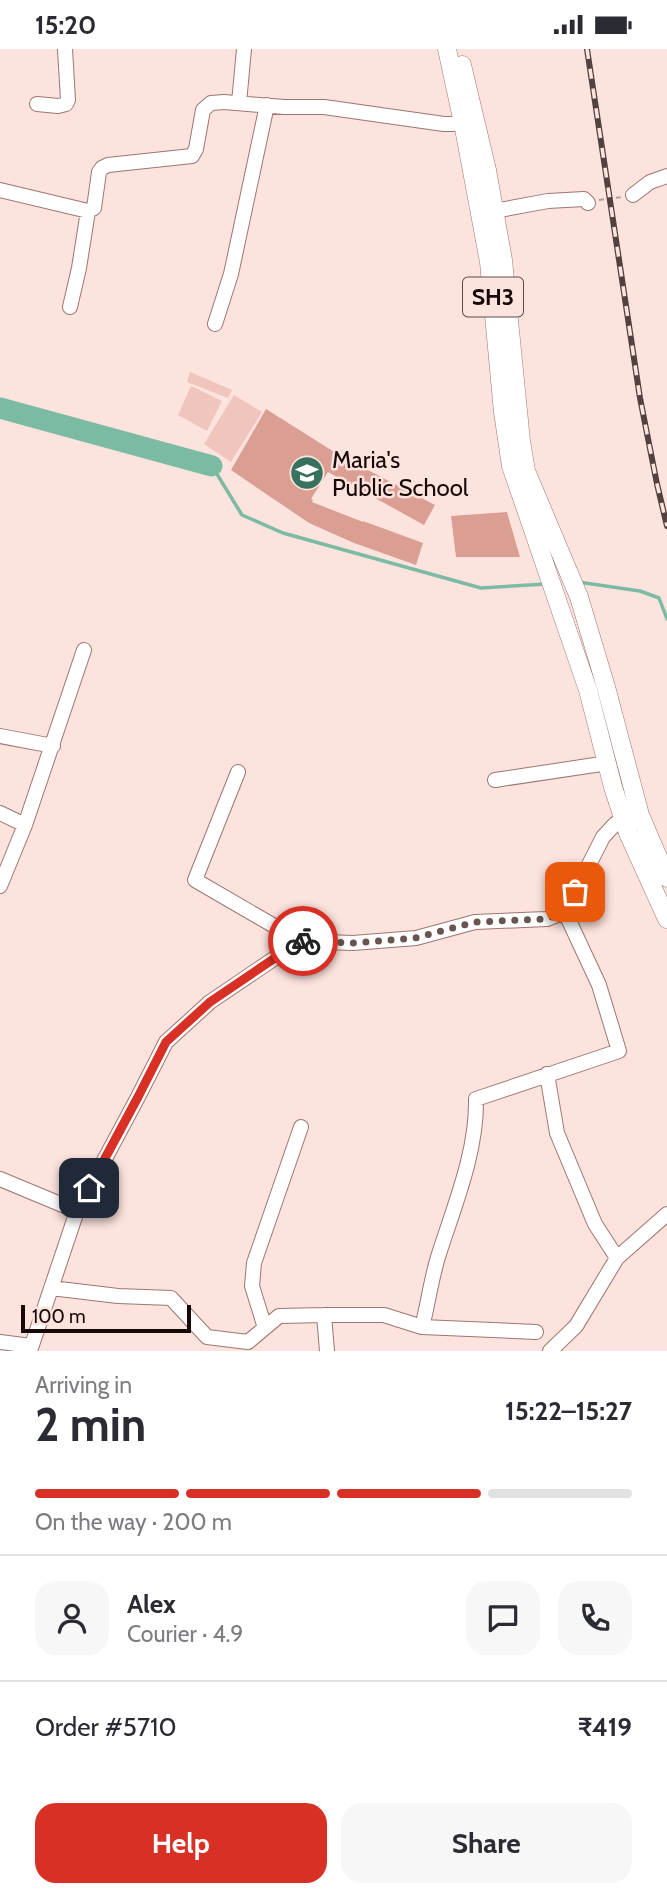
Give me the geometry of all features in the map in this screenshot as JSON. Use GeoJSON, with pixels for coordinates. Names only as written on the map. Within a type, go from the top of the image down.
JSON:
{"type":"FeatureCollection","features":[{"type":"Feature","properties":{"kind":"main road","name":"SH3"},"geometry":{"type":"LineString","coordinates":[[447,49],[494,211],[503,260],[523,460],[579,597],[606,687],[632,818],[628,833],[667,919]]}},
{"type":"Feature","properties":{"kind":"main road","name":"SH3"},"geometry":{"type":"LineString","coordinates":[[458,49],[489,262],[503,412],[511,466],[589,690],[608,763],[632,818],[667,878]]}},
{"type":"Feature","properties":{"kind":"street"},"geometry":{"type":"LineString","coordinates":[[37,104],[66,104],[65,49]]}},
{"type":"Feature","properties":{"kind":"street"},"geometry":{"type":"LineString","coordinates":[[239,103],[244,49]]}},
{"type":"Feature","properties":{"kind":"street"},"geometry":{"type":"LineString","coordinates":[[0,190],[88,211],[94,208],[99,172],[102,168],[108,165],[192,156],[197,149],[203,110],[211,103],[324,107],[444,124],[469,121]]}},
{"type":"Feature","properties":{"kind":"street"},"geometry":{"type":"LineString","coordinates":[[215,324],[231,274],[267,105]]}},
{"type":"Feature","properties":{"kind":"street"},"geometry":{"type":"LineString","coordinates":[[633,195],[650,182],[667,176]]}},
{"type":"Feature","properties":{"kind":"street"},"geometry":{"type":"LineString","coordinates":[[494,211],[548,201],[584,199],[588,203]]}},
{"type":"Feature","properties":{"kind":"street"},"geometry":{"type":"LineString","coordinates":[[70,307],[88,211]]}},
{"type":"Feature","properties":{"kind":"street"},"geometry":{"type":"LineString","coordinates":[[0,886],[25,825],[84,650]]}},
{"type":"Feature","properties":{"kind":"street"},"geometry":{"type":"LineString","coordinates":[[0,736],[53,746]]}},
{"type":"Feature","properties":{"kind":"street"},"geometry":{"type":"LineString","coordinates":[[495,780],[608,763]]}},
{"type":"Feature","properties":{"kind":"street"},"geometry":{"type":"LineString","coordinates":[[238,772],[195,880],[300,941],[353,943],[415,938],[475,922],[547,919],[565,912],[603,837],[615,824],[632,818]]}},
{"type":"Feature","properties":{"kind":"street"},"geometry":{"type":"LineString","coordinates":[[0,813],[25,825]]}},
{"type":"Feature","properties":{"kind":"street"},"geometry":{"type":"LineString","coordinates":[[422,1327],[438,1259],[461,1192],[476,1114],[476,1098],[620,1051],[599,985],[565,912]]}},
{"type":"Feature","properties":{"kind":"street"},"geometry":{"type":"LineString","coordinates":[[0,1342],[30,1349],[77,1210],[166,1042],[210,1002],[300,941]]}},
{"type":"Feature","properties":{"kind":"street"},"geometry":{"type":"LineString","coordinates":[[547,1074],[557,1133],[595,1224],[617,1258]]}},
{"type":"Feature","properties":{"kind":"street"},"geometry":{"type":"LineString","coordinates":[[265,1328],[252,1286],[254,1263],[300,1127]]}},
{"type":"Feature","properties":{"kind":"street"},"geometry":{"type":"LineString","coordinates":[[0,1179],[77,1210]]}},
{"type":"Feature","properties":{"kind":"street"},"geometry":{"type":"LineString","coordinates":[[550,1351],[576,1326],[617,1258],[667,1214]]}},
{"type":"Feature","properties":{"kind":"street"},"geometry":{"type":"LineString","coordinates":[[51,1288],[118,1296],[172,1298],[207,1337],[248,1342],[279,1316],[384,1315],[422,1327],[536,1332]]}},
{"type":"Feature","properties":{"kind":"street"},"geometry":{"type":"LineString","coordinates":[[324,1315],[327,1351]]}},
{"type":"Feature","properties":{"kind":"path"},"geometry":{"type":"LineString","coordinates":[[588,203],[633,195]]}},
{"type":"Feature","properties":{"kind":"shaded area"},"geometry":{"type":"Polygon","coordinates":[[[190,372],[232,390],[228,398],[187,382],[190,372]]]}},
{"type":"Feature","properties":{"kind":"shaded area"},"geometry":{"type":"Polygon","coordinates":[[[191,386],[222,401],[207,431],[178,415],[191,386]]]}},
{"type":"Feature","properties":{"kind":"shaded area"},"geometry":{"type":"Polygon","coordinates":[[[234,395],[262,412],[231,462],[204,444],[234,395]]]}},
{"type":"Feature","properties":{"kind":"building"},"geometry":{"type":"Polygon","coordinates":[[[266,409],[339,455],[435,505],[424,525],[328,472],[311,499],[312,502],[423,543],[416,565],[354,543],[309,523],[231,470],[266,409]]]}},
{"type":"Feature","properties":{"kind":"building"},"geometry":{"type":"Polygon","coordinates":[[[507,512],[520,557],[456,557],[451,516],[507,512]]]}},
{"type":"Feature","properties":{"kind":"waterway"},"geometry":{"type":"LineString","coordinates":[[0,408],[212,466]]}},
{"type":"Feature","properties":{"kind":"waterway"},"geometry":{"type":"LineString","coordinates":[[212,466],[242,515],[283,533],[481,588],[546,584]]}},
{"type":"Feature","properties":{"kind":"waterway"},"geometry":{"type":"LineString","coordinates":[[578,582],[640,591],[659,598],[667,619]]}},
{"type":"Feature","properties":{"kind":"railway"},"geometry":{"type":"LineString","coordinates":[[587,49],[640,398],[667,526]]}},
{"type":"Feature","properties":{"kind":"way so far"},"geometry":{"type":"LineString","coordinates":[[303,941],[353,943],[415,938],[475,922],[547,919],[565,912],[575,892]]}},
{"type":"Feature","properties":{"kind":"place","name":"Maria's Public School"},"geometry":{"type":"Point","coordinates":[307,473]}},
{"type":"Feature","properties":{"kind":"route"},"geometry":{"type":"LineString","coordinates":[[89,1188],[166,1042],[210,1002],[303,941]]}}]}
